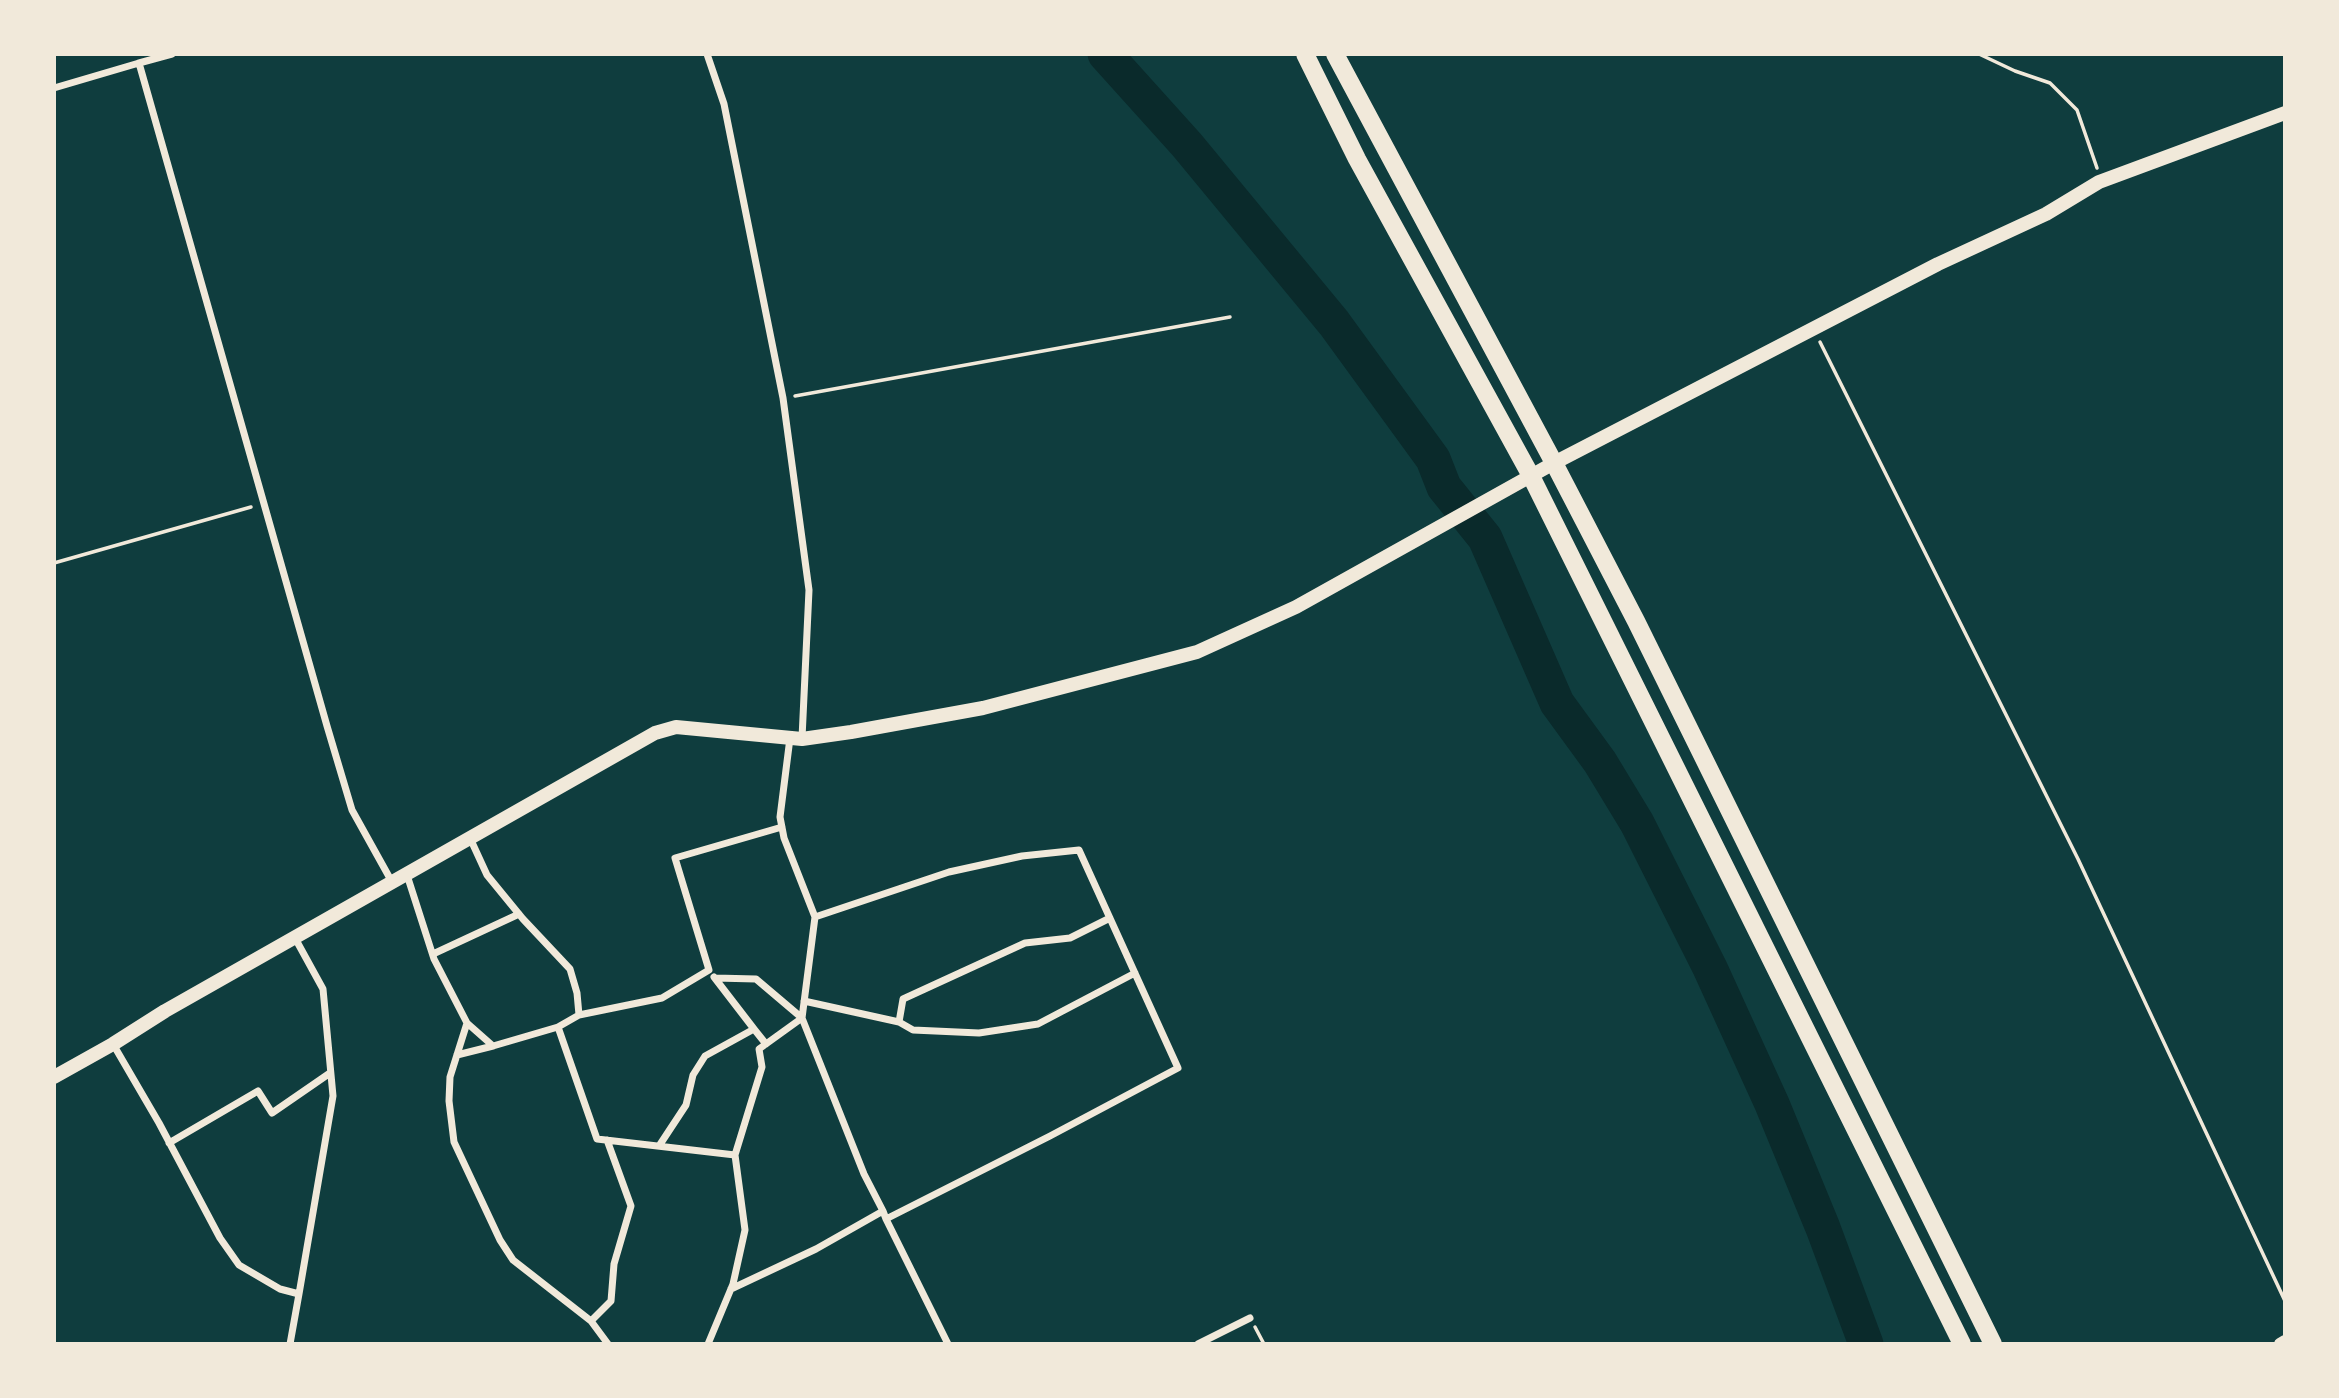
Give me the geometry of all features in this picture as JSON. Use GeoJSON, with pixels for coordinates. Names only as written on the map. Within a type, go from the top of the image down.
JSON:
{"type":"FeatureCollection","features":[{"type":"Feature","properties":{"kind":"main road"},"geometry":{"type":"LineString","coordinates":[[1305,54],[1357,159],[1531,476],[1962,1344]]}},
{"type":"Feature","properties":{"kind":"main road"},"geometry":{"type":"LineString","coordinates":[[1335,54],[1642,633],[1993,1344]]}},
{"type":"Feature","properties":{"kind":"main road"},"geometry":{"type":"LineString","coordinates":[[54,1077],[165,1011],[655,733],[676,727],[796,738],[983,708],[1197,652],[1296,607],[1554,463],[1938,264],[2046,214],[2099,182],[2285,113]]}},
{"type":"Feature","properties":{"kind":"street"},"geometry":{"type":"LineString","coordinates":[[54,88],[172,54]]}},
{"type":"Feature","properties":{"kind":"street"},"geometry":{"type":"LineString","coordinates":[[707,54],[723,104],[783,398],[809,590],[796,738],[780,817],[784,838],[815,917],[802,1017],[864,1174],[948,1344]]}},
{"type":"Feature","properties":{"kind":"street"},"geometry":{"type":"LineString","coordinates":[[139,64],[352,810],[393,883]]}},
{"type":"Feature","properties":{"kind":"street"},"geometry":{"type":"LineString","coordinates":[[766,1044],[709,970],[675,858],[782,827]]}},
{"type":"Feature","properties":{"kind":"street"},"geometry":{"type":"LineString","coordinates":[[469,838],[487,875],[570,969],[577,993],[579,1015]]}},
{"type":"Feature","properties":{"kind":"street"},"geometry":{"type":"LineString","coordinates":[[731,1289],[1050,1136],[1178,1068],[1079,850],[1022,856],[948,872],[815,917]]}},
{"type":"Feature","properties":{"kind":"street"},"geometry":{"type":"LineString","coordinates":[[407,875],[433,954],[467,1024],[493,1046]]}},
{"type":"Feature","properties":{"kind":"street"},"geometry":{"type":"LineString","coordinates":[[433,954],[519,914]]}},
{"type":"Feature","properties":{"kind":"street"},"geometry":{"type":"LineString","coordinates":[[899,1022],[903,999],[1025,943],[1070,938],[1110,918]]}},
{"type":"Feature","properties":{"kind":"street"},"geometry":{"type":"LineString","coordinates":[[290,1344],[333,1096],[323,989],[295,938]]}},
{"type":"Feature","properties":{"kind":"street"},"geometry":{"type":"LineString","coordinates":[[457,1055],[558,1027],[579,1015],[662,998],[709,970]]}},
{"type":"Feature","properties":{"kind":"street"},"geometry":{"type":"LineString","coordinates":[[804,1002],[899,1022],[913,1030],[979,1033],[1038,1024],[1135,973]]}},
{"type":"Feature","properties":{"kind":"street"},"geometry":{"type":"LineString","coordinates":[[715,978],[755,979],[802,1017]]}},
{"type":"Feature","properties":{"kind":"street"},"geometry":{"type":"LineString","coordinates":[[708,1344],[731,1289],[745,1230],[735,1155],[762,1067],[759,1049],[802,1017]]}},
{"type":"Feature","properties":{"kind":"street"},"geometry":{"type":"LineString","coordinates":[[467,1024],[450,1077],[449,1101],[454,1142],[500,1240],[513,1260],[592,1321],[608,1344]]}},
{"type":"Feature","properties":{"kind":"street"},"geometry":{"type":"LineString","coordinates":[[558,1027],[597,1139],[735,1155]]}},
{"type":"Feature","properties":{"kind":"street"},"geometry":{"type":"LineString","coordinates":[[659,1146],[687,1105],[693,1075],[705,1056],[754,1029]]}},
{"type":"Feature","properties":{"kind":"street"},"geometry":{"type":"LineString","coordinates":[[113,1044],[220,1238],[239,1265],[280,1289],[299,1294]]}},
{"type":"Feature","properties":{"kind":"street"},"geometry":{"type":"LineString","coordinates":[[169,1143],[258,1091],[272,1113],[330,1073]]}},
{"type":"Feature","properties":{"kind":"street"},"geometry":{"type":"LineString","coordinates":[[592,1321],[611,1301],[614,1264],[631,1206],[607,1140]]}},
{"type":"Feature","properties":{"kind":"street"},"geometry":{"type":"LineString","coordinates":[[1198,1344],[1250,1318]]}},
{"type":"Feature","properties":{"kind":"street"},"geometry":{"type":"LineString","coordinates":[[2280,1344],[2285,1341]]}},
{"type":"Feature","properties":{"kind":"path"},"geometry":{"type":"LineString","coordinates":[[1979,54],[2015,71],[2050,83],[2077,110],[2099,182]]}},
{"type":"Feature","properties":{"kind":"path"},"geometry":{"type":"LineString","coordinates":[[783,398],[1230,317]]}},
{"type":"Feature","properties":{"kind":"path"},"geometry":{"type":"LineString","coordinates":[[1814,329],[2078,859],[2285,1301]]}},
{"type":"Feature","properties":{"kind":"path"},"geometry":{"type":"LineString","coordinates":[[54,563],[264,504]]}},
{"type":"Feature","properties":{"kind":"waterway"},"geometry":{"type":"LineString","coordinates":[[1105,54],[1187,145],[1334,323],[1433,459],[1444,487],[1485,538],[1557,703],[1600,762],[1637,823],[1710,968],[1772,1104],[1823,1228],[1866,1344]]}}]}
